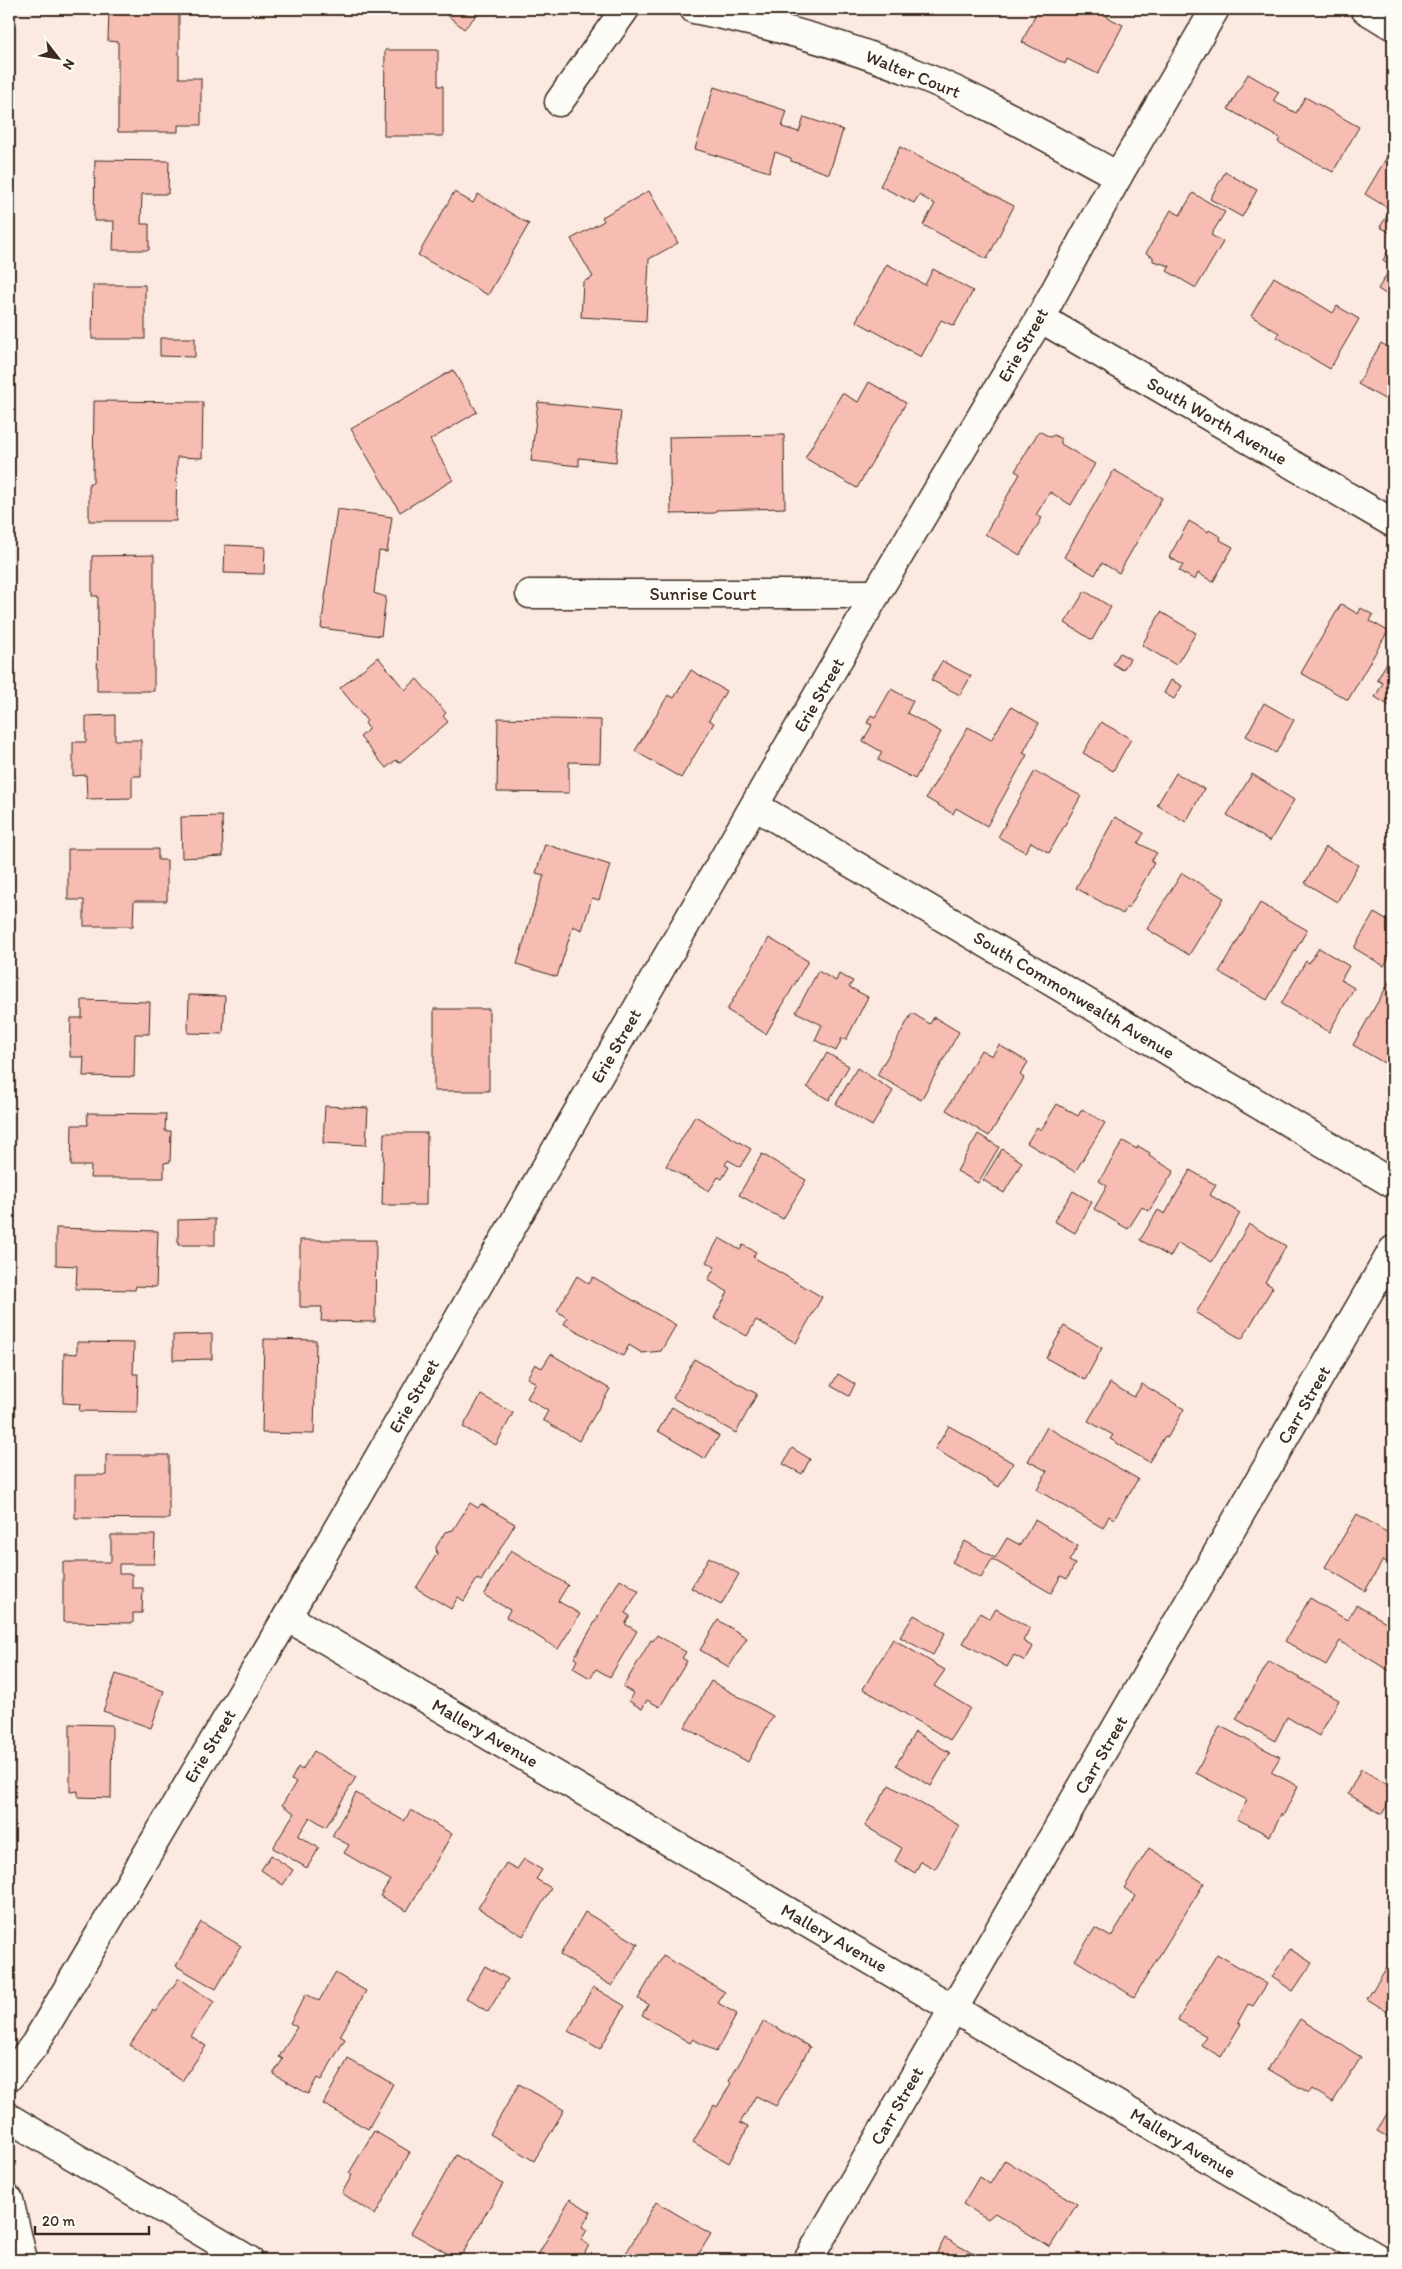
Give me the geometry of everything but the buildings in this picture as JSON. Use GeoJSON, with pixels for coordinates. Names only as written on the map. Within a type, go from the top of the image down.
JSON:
{"type":"FeatureCollection","features":[{"type":"Feature","properties":{"kind":"street"},"geometry":{"type":"LineString","coordinates":[[559,102],[624,9]]}},
{"type":"Feature","properties":{"kind":"street","name":"Walter Court"},"geometry":{"type":"LineString","coordinates":[[694,9],[791,31],[916,73],[995,110],[1118,176]]}},
{"type":"Feature","properties":{"kind":"street","name":"Erie Street"},"geometry":{"type":"LineString","coordinates":[[9,2077],[42,2032],[287,1618],[876,594],[1040,318],[1118,176],[1215,9]]}},
{"type":"Feature","properties":{"kind":"street"},"geometry":{"type":"LineString","coordinates":[[1365,9],[1393,26]]}},
{"type":"Feature","properties":{"kind":"street","name":"South Worth Avenue"},"geometry":{"type":"LineString","coordinates":[[1040,318],[1393,524]]}},
{"type":"Feature","properties":{"kind":"street","name":"Sunrise Court"},"geometry":{"type":"LineString","coordinates":[[530,594],[876,594]]}},
{"type":"Feature","properties":{"kind":"street","name":"South Commonwealth Avenue"},"geometry":{"type":"LineString","coordinates":[[755,806],[1393,1184]]}},
{"type":"Feature","properties":{"kind":"street","name":"Carr Street"},"geometry":{"type":"LineString","coordinates":[[808,2260],[1393,1250]]}},
{"type":"Feature","properties":{"kind":"street","name":"Mallery Avenue"},"geometry":{"type":"LineString","coordinates":[[287,1618],[954,2008],[1380,2260]]}},
{"type":"Feature","properties":{"kind":"street"},"geometry":{"type":"LineString","coordinates":[[9,2118],[249,2260]]}},
{"type":"Feature","properties":{"kind":"street"},"geometry":{"type":"LineString","coordinates":[[9,2200],[23,2260]]}}]}
